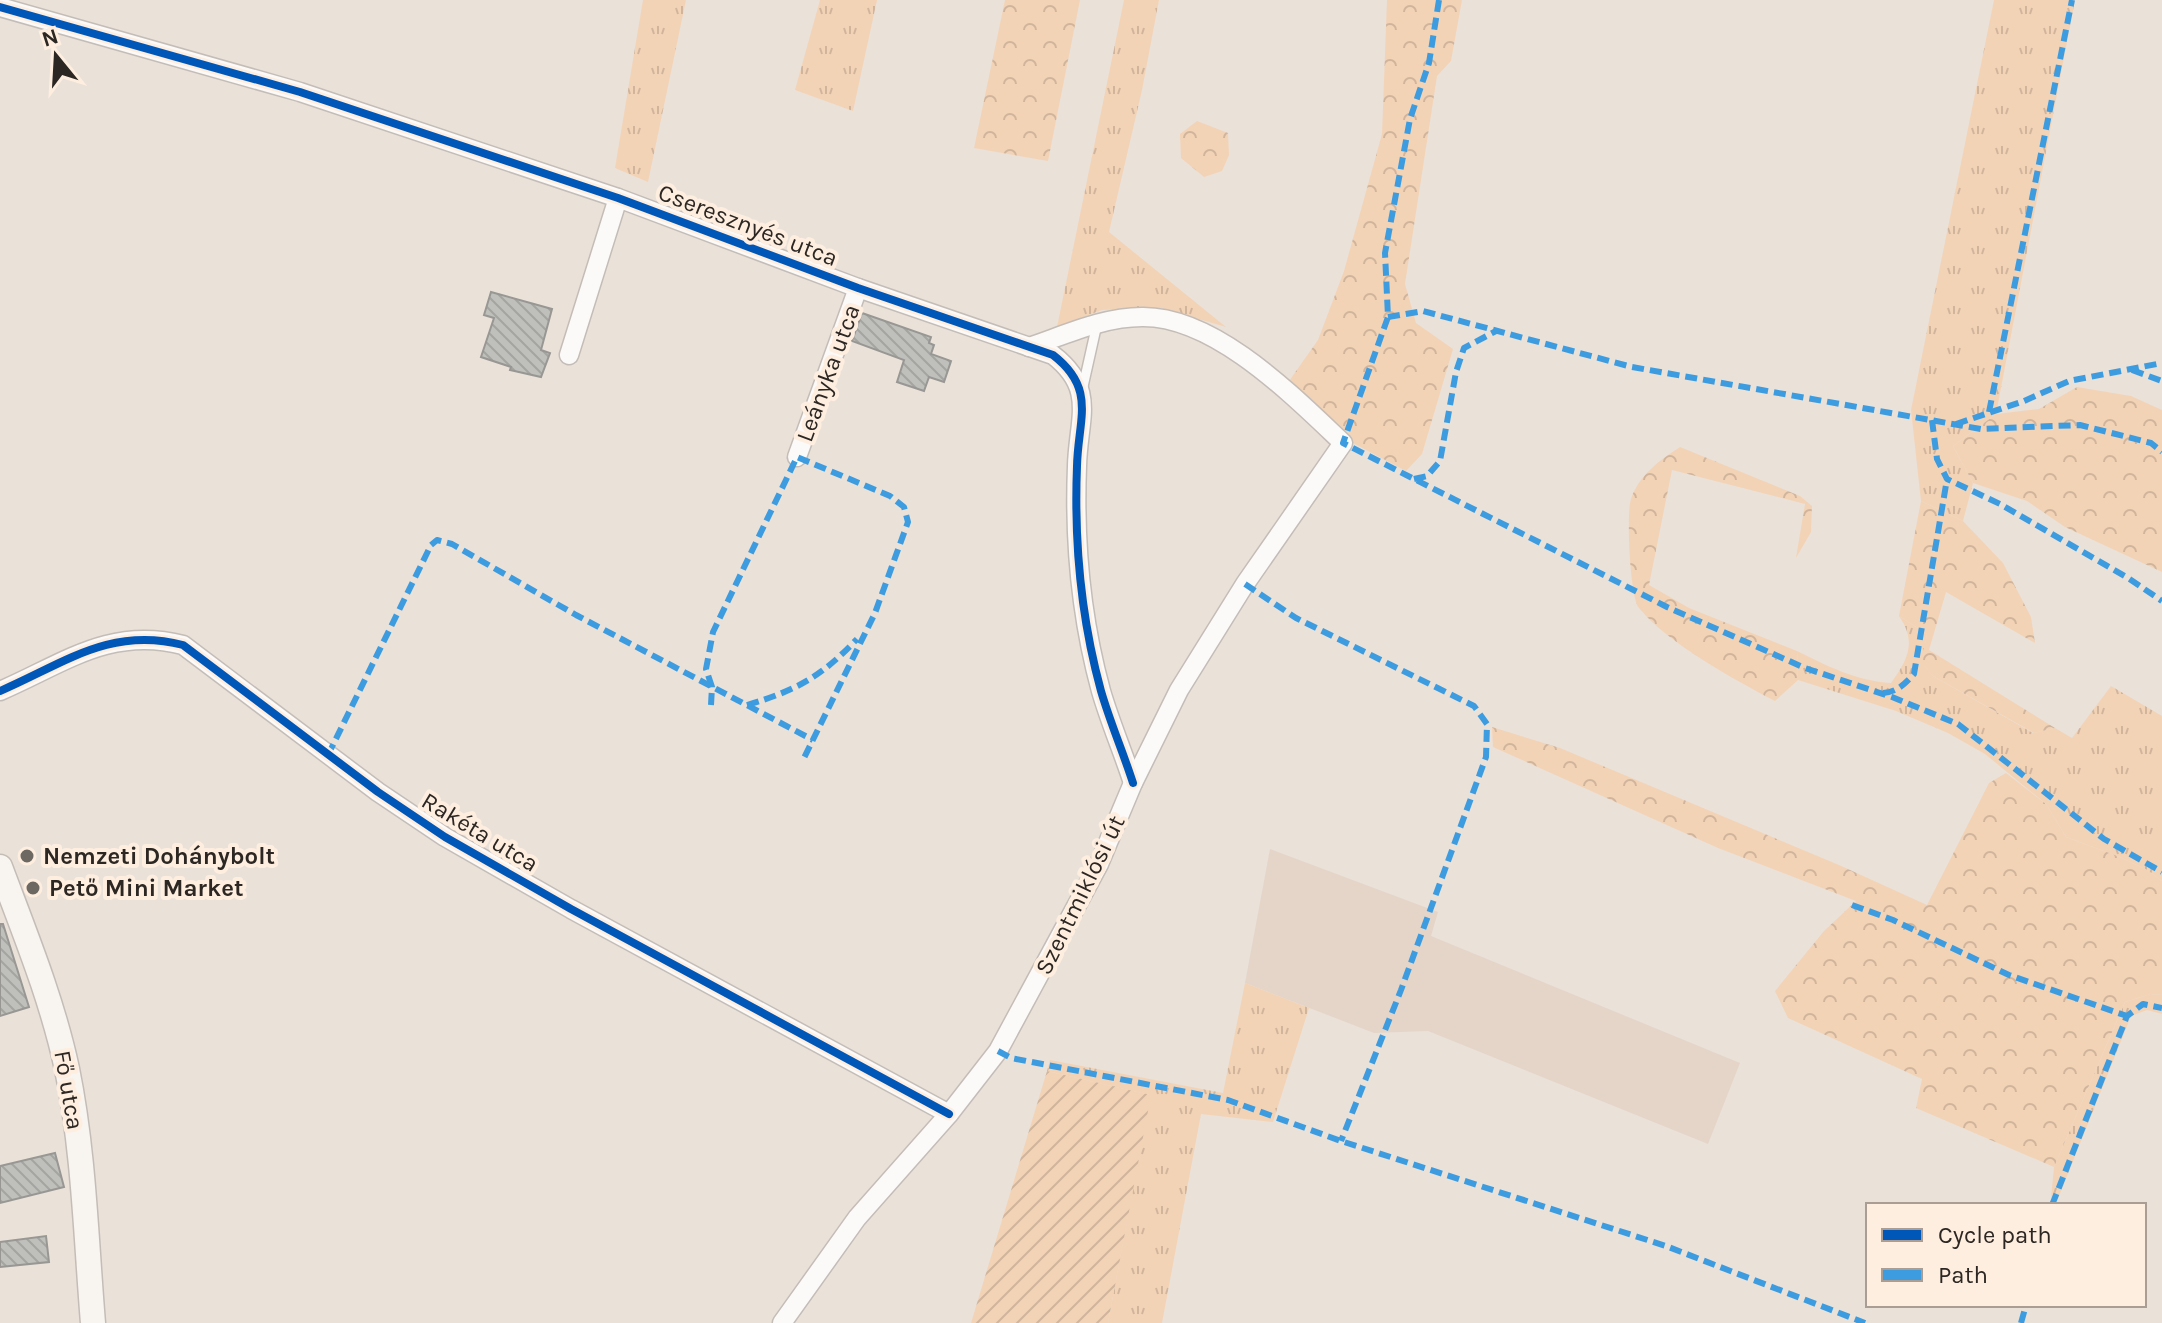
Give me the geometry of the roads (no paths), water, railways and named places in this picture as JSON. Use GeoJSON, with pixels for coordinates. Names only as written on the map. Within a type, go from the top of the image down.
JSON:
{"type":"FeatureCollection","features":[{"type":"Feature","properties":{"kind":"main road","name":"Fő utca"},"geometry":{"type":"LineString","coordinates":[[0,867],[48,992],[67,1068],[75,1116],[93,1323]]}},
{"type":"Feature","properties":{"kind":"street","name":"Cseresznyés utca"},"geometry":{"type":"LineString","coordinates":[[5,5],[300,92],[618,198],[858,288],[1053,355],[1070,368],[1081,395]]}},
{"type":"Feature","properties":{"kind":"street"},"geometry":{"type":"LineString","coordinates":[[569,355],[618,198]]}},
{"type":"Feature","properties":{"kind":"street","name":"Leányka utca"},"geometry":{"type":"LineString","coordinates":[[797,457],[858,288]]}},
{"type":"Feature","properties":{"kind":"street","name":"Szentmiklósi út"},"geometry":{"type":"LineString","coordinates":[[782,1323],[857,1218],[949,1114],[998,1051],[1099,864],[1133,783],[1179,690],[1245,584],[1343,443],[1277,380],[1252,361],[1213,339],[1175,322],[1153,317],[1116,319],[1097,324]]}},
{"type":"Feature","properties":{"kind":"street"},"geometry":{"type":"LineString","coordinates":[[1029,347],[1097,324]]}},
{"type":"Feature","properties":{"kind":"street"},"geometry":{"type":"LineString","coordinates":[[1081,395],[1077,560],[1102,693],[1133,783]]}},
{"type":"Feature","properties":{"kind":"street","name":"Rakéta utca"},"geometry":{"type":"LineString","coordinates":[[0,691],[81,652],[103,645],[157,638],[183,645],[378,792],[445,837],[571,909],[949,1114]]}},
{"type":"Feature","properties":{"kind":"lane"},"geometry":{"type":"LineString","coordinates":[[1081,395],[1097,324]]}},
{"type":"Feature","properties":{"kind":"place","name":"Nemzeti Dohánybolt"},"geometry":{"type":"Point","coordinates":[27,856]}},
{"type":"Feature","properties":{"kind":"place","name":"Pető Mini Market"},"geometry":{"type":"Point","coordinates":[33,888]}}]}
